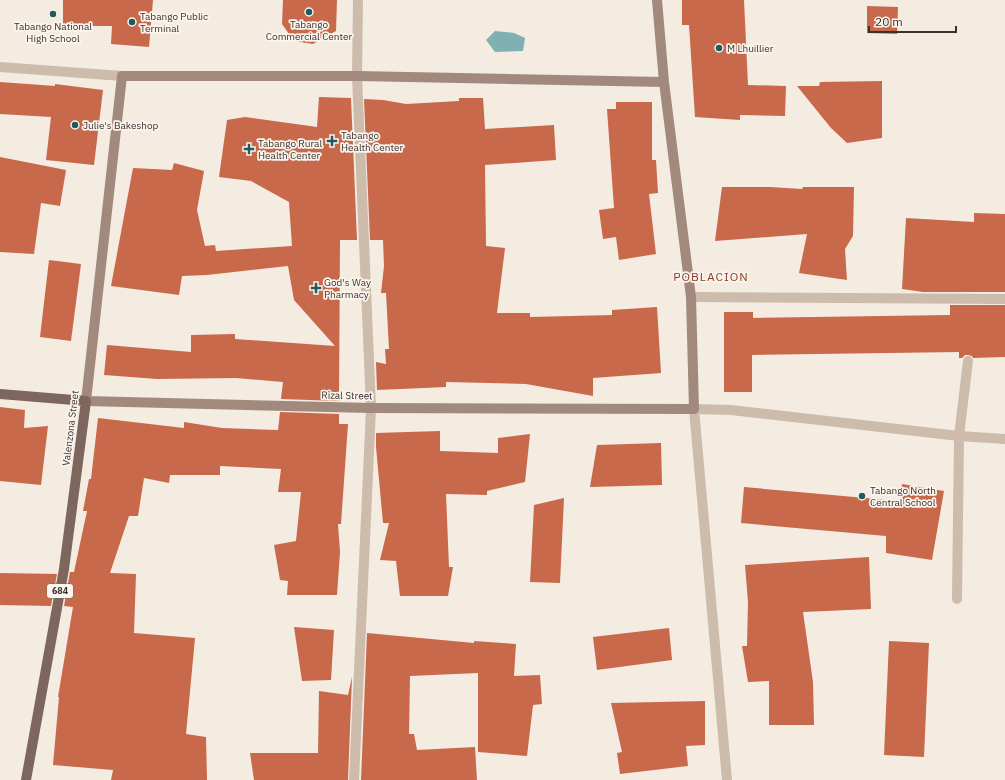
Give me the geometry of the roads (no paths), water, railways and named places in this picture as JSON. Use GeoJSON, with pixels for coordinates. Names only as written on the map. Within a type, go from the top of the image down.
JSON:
{"type":"FeatureCollection","features":[{"type":"Feature","properties":{"kind":"main road","name":"Rizal Street"},"geometry":{"type":"LineString","coordinates":[[0,394],[86,401]]}},
{"type":"Feature","properties":{"kind":"main road","name":"Valenzona Street"},"geometry":{"type":"LineString","coordinates":[[26,780],[64,569],[86,401]]}},
{"type":"Feature","properties":{"kind":"street"},"geometry":{"type":"LineString","coordinates":[[354,780],[371,408],[357,76],[358,0]]}},
{"type":"Feature","properties":{"kind":"street"},"geometry":{"type":"LineString","coordinates":[[657,0],[664,82],[691,297],[694,409],[727,780]]}},
{"type":"Feature","properties":{"kind":"street"},"geometry":{"type":"LineString","coordinates":[[0,67],[122,76],[357,76],[664,82]]}},
{"type":"Feature","properties":{"kind":"street","name":"Valenzona Street"},"geometry":{"type":"LineString","coordinates":[[86,401],[122,76]]}},
{"type":"Feature","properties":{"kind":"street"},"geometry":{"type":"LineString","coordinates":[[691,297],[1005,298]]}},
{"type":"Feature","properties":{"kind":"street"},"geometry":{"type":"LineString","coordinates":[[957,599],[960,436],[968,362]]}},
{"type":"Feature","properties":{"kind":"street","name":"Rizal Street"},"geometry":{"type":"LineString","coordinates":[[86,401],[371,408],[694,409]]}},
{"type":"Feature","properties":{"kind":"street"},"geometry":{"type":"LineString","coordinates":[[694,409],[731,410],[960,436],[1005,439]]}},
{"type":"Feature","properties":{"kind":"water"},"geometry":{"type":"Polygon","coordinates":[[[495,31],[514,33],[525,38],[523,51],[495,52],[486,40],[495,31]]]}},
{"type":"Feature","properties":{"kind":"place","name":"Tabango Commercial Center"},"geometry":{"type":"Point","coordinates":[309,12]}},
{"type":"Feature","properties":{"kind":"place","name":"Tabango National High School"},"geometry":{"type":"Point","coordinates":[53,14]}},
{"type":"Feature","properties":{"kind":"place","name":"Tabango Public Terminal"},"geometry":{"type":"Point","coordinates":[132,22]}},
{"type":"Feature","properties":{"kind":"place","name":"M Lhuillier"},"geometry":{"type":"Point","coordinates":[719,48]}},
{"type":"Feature","properties":{"kind":"place","name":"Julie's Bakeshop"},"geometry":{"type":"Point","coordinates":[75,125]}},
{"type":"Feature","properties":{"kind":"place","name":"Tabango Health Center"},"geometry":{"type":"Point","coordinates":[332,141]}},
{"type":"Feature","properties":{"kind":"place","name":"Tabango Rural Health Center"},"geometry":{"type":"Point","coordinates":[249,149]}},
{"type":"Feature","properties":{"kind":"place","name":"God's Way Pharmacy"},"geometry":{"type":"Point","coordinates":[316,288]}},
{"type":"Feature","properties":{"kind":"place","name":"Tabango North Central School"},"geometry":{"type":"Point","coordinates":[862,496]}},
{"type":"Feature","properties":{"kind":"district","name":"POBLACION"},"geometry":{"type":"Point","coordinates":[711,277]}}]}
